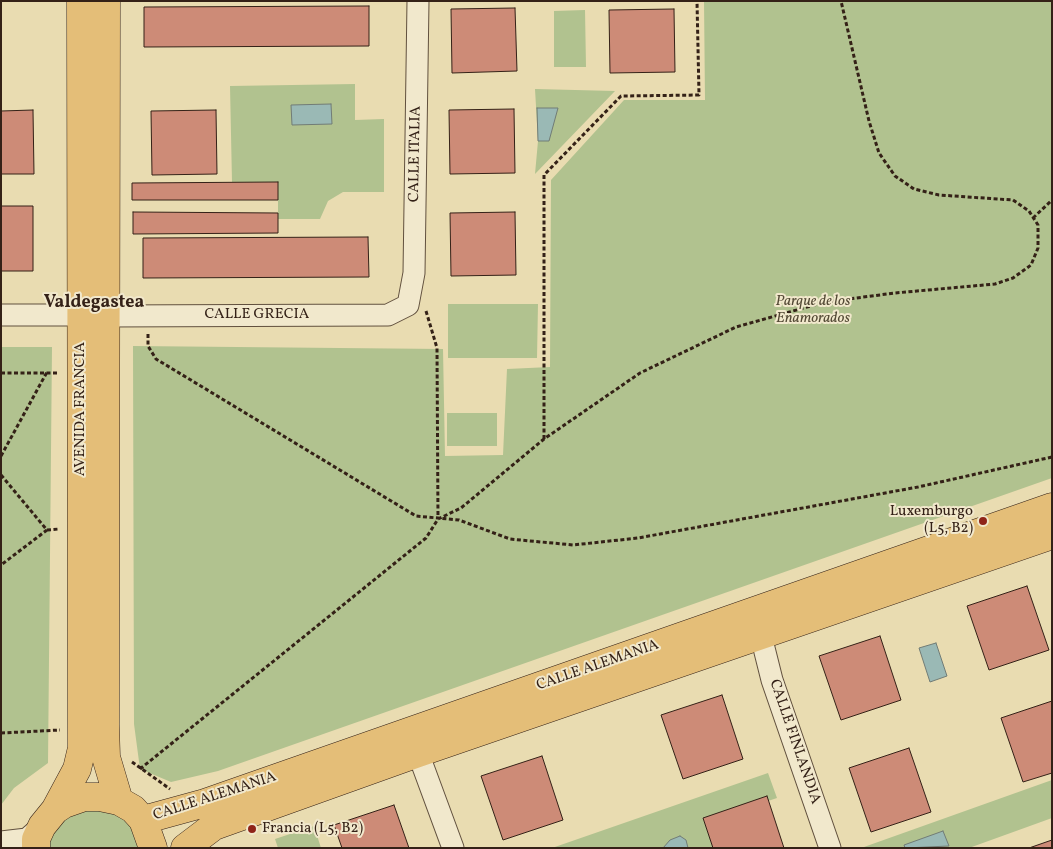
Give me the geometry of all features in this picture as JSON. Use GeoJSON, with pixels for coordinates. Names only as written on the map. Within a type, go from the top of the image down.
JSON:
{"type":"FeatureCollection","features":[{"type":"Feature","properties":{"kind":"main road","name":"AVENIDA FRANCIA"},"geometry":{"type":"LineString","coordinates":[[81,1],[93,315],[106,757],[118,802]]}},
{"type":"Feature","properties":{"kind":"main road","name":"AVENIDA FRANCIA"},"geometry":{"type":"LineString","coordinates":[[44,828],[77,769],[82,748],[81,726],[93,315],[106,1]]}},
{"type":"Feature","properties":{"kind":"main road","name":"CALLE ALEMANIA"},"geometry":{"type":"LineString","coordinates":[[143,820],[205,803],[1052,507]]}},
{"type":"Feature","properties":{"kind":"main road","name":"CALLE ALEMANIA"},"geometry":{"type":"LineString","coordinates":[[186,848],[214,826],[418,753],[1052,535]]}},
{"type":"Feature","properties":{"kind":"main road"},"geometry":{"type":"LineString","coordinates":[[44,828],[64,804],[84,797],[100,797],[133,809],[143,820],[153,848]]}},
{"type":"Feature","properties":{"kind":"street","name":"CALLE ITALIA"},"geometry":{"type":"LineString","coordinates":[[408,306],[414,273],[418,1]]}},
{"type":"Feature","properties":{"kind":"street","name":"CALLE GRECIA"},"geometry":{"type":"LineString","coordinates":[[1,315],[388,315],[408,306]]}},
{"type":"Feature","properties":{"kind":"street","name":"CALLE FINLANDIA"},"geometry":{"type":"LineString","coordinates":[[760,636],[772,680],[830,848]]}},
{"type":"Feature","properties":{"kind":"street"},"geometry":{"type":"LineString","coordinates":[[418,753],[453,848]]}},
{"type":"Feature","properties":{"kind":"street"},"geometry":{"type":"LineString","coordinates":[[1,842],[28,839],[44,828]]}},
{"type":"Feature","properties":{"kind":"path"},"geometry":{"type":"LineString","coordinates":[[544,439],[544,175],[621,96],[699,95],[697,1]]}},
{"type":"Feature","properties":{"kind":"path"},"geometry":{"type":"LineString","coordinates":[[140,769],[426,538],[438,519],[461,508],[544,439],[640,373],[736,327],[825,302],[895,293],[995,284],[1013,278],[1031,265],[1038,248],[1038,225],[1029,211],[1013,200],[939,195],[914,189],[895,176],[879,153],[869,121],[841,1]]}},
{"type":"Feature","properties":{"kind":"path"},"geometry":{"type":"LineString","coordinates":[[1033,218],[1052,200]]}},
{"type":"Feature","properties":{"kind":"path"},"geometry":{"type":"LineString","coordinates":[[414,273],[437,348],[438,519]]}},
{"type":"Feature","properties":{"kind":"path"},"geometry":{"type":"LineString","coordinates":[[147,316],[148,346],[156,359],[416,516],[459,520],[510,539],[573,545],[638,538],[918,487],[1052,457]]}},
{"type":"Feature","properties":{"kind":"path"},"geometry":{"type":"LineString","coordinates":[[1,373],[47,372],[1,456]]}},
{"type":"Feature","properties":{"kind":"path"},"geometry":{"type":"LineString","coordinates":[[1,475],[47,530],[1,565]]}},
{"type":"Feature","properties":{"kind":"path"},"geometry":{"type":"LineString","coordinates":[[1,733],[49,732],[81,726]]}},
{"type":"Feature","properties":{"kind":"green space","name":"Parque de los Enamorados"},"geometry":{"type":"Polygon","coordinates":[[[704,1],[1052,1],[1052,478],[218,771],[171,782],[140,769],[134,724],[133,346],[443,349],[445,456],[503,455],[507,369],[550,367],[551,180],[624,100],[705,100],[704,1]]]}},
{"type":"Feature","properties":{"kind":"green space"},"geometry":{"type":"Polygon","coordinates":[[[585,10],[586,67],[554,67],[554,11],[585,10]]]}},
{"type":"Feature","properties":{"kind":"green space"},"geometry":{"type":"Polygon","coordinates":[[[355,84],[355,120],[384,119],[384,192],[343,192],[328,201],[320,219],[278,219],[278,182],[232,182],[230,86],[355,84]]]}},
{"type":"Feature","properties":{"kind":"green space"},"geometry":{"type":"Polygon","coordinates":[[[535,89],[615,91],[535,174],[538,141],[535,89]]]}},
{"type":"Feature","properties":{"kind":"green space"},"geometry":{"type":"Polygon","coordinates":[[[448,304],[538,304],[537,358],[448,358],[448,304]]]}},
{"type":"Feature","properties":{"kind":"green space"},"geometry":{"type":"Polygon","coordinates":[[[1,347],[52,347],[48,763],[14,788],[1,805],[1,347]]]}},
{"type":"Feature","properties":{"kind":"green space"},"geometry":{"type":"Polygon","coordinates":[[[447,413],[497,413],[497,446],[447,446],[447,413]]]}},
{"type":"Feature","properties":{"kind":"green space"},"geometry":{"type":"Polygon","coordinates":[[[768,773],[777,798],[768,801],[713,848],[552,848],[768,773]]]}},
{"type":"Feature","properties":{"kind":"green space"},"geometry":{"type":"Polygon","coordinates":[[[1052,780],[1052,818],[969,848],[864,847],[1052,780]]]}},
{"type":"Feature","properties":{"kind":"green space"},"geometry":{"type":"Polygon","coordinates":[[[84,809],[100,809],[115,814],[128,823],[137,836],[140,848],[47,848],[57,825],[70,815],[84,809]]]}},
{"type":"Feature","properties":{"kind":"green space"},"geometry":{"type":"Polygon","coordinates":[[[314,826],[321,848],[278,848],[275,839],[314,826]]]}},
{"type":"Feature","properties":{"kind":"water"},"geometry":{"type":"Polygon","coordinates":[[[331,104],[332,124],[292,125],[291,105],[331,104]]]}},
{"type":"Feature","properties":{"kind":"water"},"geometry":{"type":"Polygon","coordinates":[[[537,108],[558,108],[549,141],[538,141],[537,108]]]}},
{"type":"Feature","properties":{"kind":"water"},"geometry":{"type":"Polygon","coordinates":[[[936,643],[947,676],[930,682],[919,648],[936,643]]]}},
{"type":"Feature","properties":{"kind":"water"},"geometry":{"type":"Polygon","coordinates":[[[943,831],[949,846],[905,848],[904,845],[943,831]]]}},
{"type":"Feature","properties":{"kind":"water"},"geometry":{"type":"Polygon","coordinates":[[[680,836],[686,840],[688,848],[663,848],[670,840],[680,836]]]}},
{"type":"Feature","properties":{"kind":"building"},"geometry":{"type":"Polygon","coordinates":[[[369,6],[369,46],[144,47],[144,7],[369,6]]]}},
{"type":"Feature","properties":{"kind":"building"},"geometry":{"type":"Polygon","coordinates":[[[515,8],[517,71],[452,73],[451,9],[515,8]]]}},
{"type":"Feature","properties":{"kind":"building"},"geometry":{"type":"Polygon","coordinates":[[[674,9],[675,72],[610,73],[609,10],[674,9]]]}},
{"type":"Feature","properties":{"kind":"building"},"geometry":{"type":"Polygon","coordinates":[[[514,109],[515,173],[450,174],[449,110],[514,109]]]}},
{"type":"Feature","properties":{"kind":"building"},"geometry":{"type":"Polygon","coordinates":[[[33,110],[34,174],[1,174],[1,111],[33,110]]]}},
{"type":"Feature","properties":{"kind":"building"},"geometry":{"type":"Polygon","coordinates":[[[216,110],[217,174],[152,175],[151,111],[216,110]]]}},
{"type":"Feature","properties":{"kind":"building"},"geometry":{"type":"Polygon","coordinates":[[[278,182],[278,200],[132,200],[132,183],[278,182]]]}},
{"type":"Feature","properties":{"kind":"building"},"geometry":{"type":"Polygon","coordinates":[[[1,206],[33,206],[33,271],[1,271],[1,206]]]}},
{"type":"Feature","properties":{"kind":"building"},"geometry":{"type":"Polygon","coordinates":[[[133,212],[278,213],[278,233],[133,234],[133,212]]]}},
{"type":"Feature","properties":{"kind":"building"},"geometry":{"type":"Polygon","coordinates":[[[515,212],[516,275],[451,276],[450,213],[515,212]]]}},
{"type":"Feature","properties":{"kind":"building"},"geometry":{"type":"Polygon","coordinates":[[[368,237],[369,277],[143,278],[143,238],[368,237]]]}},
{"type":"Feature","properties":{"kind":"building"},"geometry":{"type":"Polygon","coordinates":[[[1027,586],[1049,650],[989,670],[967,606],[1027,586]]]}},
{"type":"Feature","properties":{"kind":"building"},"geometry":{"type":"Polygon","coordinates":[[[880,636],[901,700],[841,720],[819,656],[880,636]]]}},
{"type":"Feature","properties":{"kind":"building"},"geometry":{"type":"Polygon","coordinates":[[[722,695],[743,759],[683,779],[661,715],[722,695]]]}},
{"type":"Feature","properties":{"kind":"building"},"geometry":{"type":"Polygon","coordinates":[[[1052,701],[1052,773],[1023,782],[1001,718],[1052,701]]]}},
{"type":"Feature","properties":{"kind":"building"},"geometry":{"type":"Polygon","coordinates":[[[909,748],[931,812],[871,832],[849,768],[909,748]]]}},
{"type":"Feature","properties":{"kind":"building"},"geometry":{"type":"Polygon","coordinates":[[[542,756],[563,820],[503,840],[481,776],[542,756]]]}},
{"type":"Feature","properties":{"kind":"building"},"geometry":{"type":"Polygon","coordinates":[[[767,796],[784,848],[713,848],[703,818],[767,796]]]}},
{"type":"Feature","properties":{"kind":"building"},"geometry":{"type":"Polygon","coordinates":[[[394,805],[409,848],[342,848],[334,825],[394,805]]]}},
{"type":"Feature","properties":{"kind":"building"},"geometry":{"type":"Polygon","coordinates":[[[1052,840],[1052,848],[1029,848],[1052,840]]]}},
{"type":"Feature","properties":{"kind":"place","name":"Luxemburgo (L5, B2)"},"geometry":{"type":"Point","coordinates":[983,521]}},
{"type":"Feature","properties":{"kind":"place","name":"Francia (L5, B2)"},"geometry":{"type":"Point","coordinates":[252,829]}},
{"type":"Feature","properties":{"kind":"district","name":"Valdegastea"},"geometry":{"type":"Point","coordinates":[94,304]}}]}
